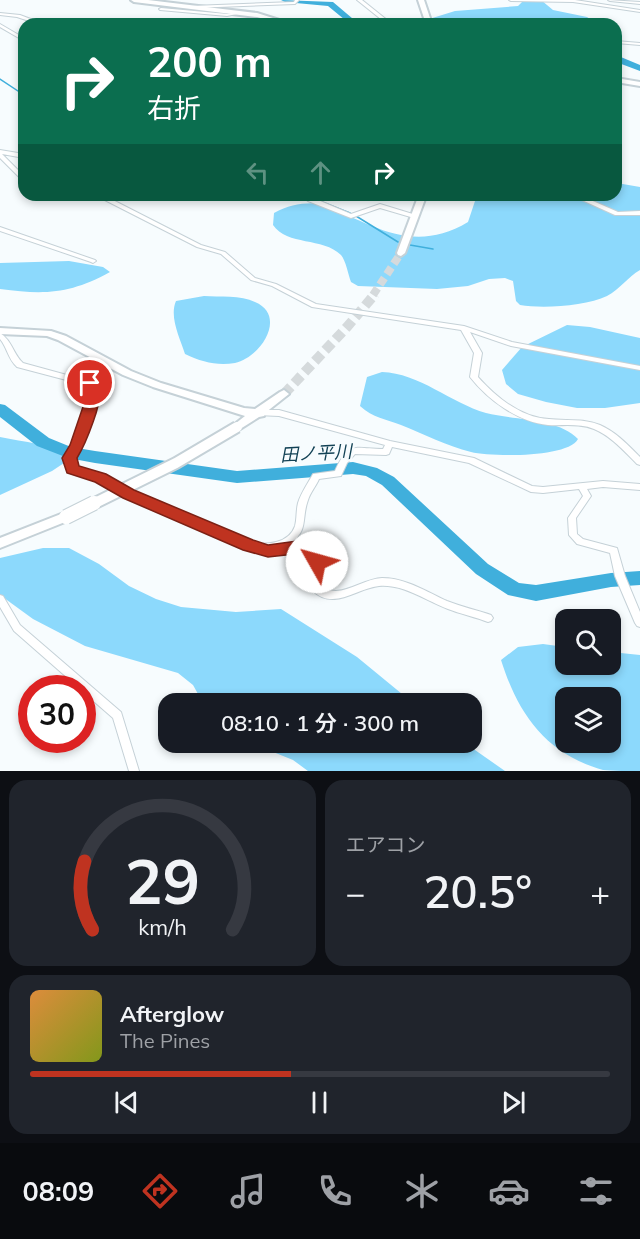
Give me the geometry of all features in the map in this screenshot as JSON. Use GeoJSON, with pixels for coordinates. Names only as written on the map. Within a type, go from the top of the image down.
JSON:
{"type":"FeatureCollection","features":[{"type":"Feature","properties":{"kind":"street"},"geometry":{"type":"LineString","coordinates":[[134,0],[271,18]]}},
{"type":"Feature","properties":{"kind":"street"},"geometry":{"type":"LineString","coordinates":[[359,0],[382,18]]}},
{"type":"Feature","properties":{"kind":"street"},"geometry":{"type":"LineString","coordinates":[[421,0],[426,18]]}},
{"type":"Feature","properties":{"kind":"street"},"geometry":{"type":"LineString","coordinates":[[511,0],[573,1],[640,11]]}},
{"type":"Feature","properties":{"kind":"street"},"geometry":{"type":"LineString","coordinates":[[610,0],[640,3]]}},
{"type":"Feature","properties":{"kind":"street"},"geometry":{"type":"LineString","coordinates":[[188,8],[296,1]]}},
{"type":"Feature","properties":{"kind":"street"},"geometry":{"type":"LineString","coordinates":[[161,9],[228,15],[240,13]]}},
{"type":"Feature","properties":{"kind":"street"},"geometry":{"type":"LineString","coordinates":[[0,15],[24,18]]}},
{"type":"Feature","properties":{"kind":"street"},"geometry":{"type":"LineString","coordinates":[[0,25],[18,36]]}},
{"type":"Feature","properties":{"kind":"street"},"geometry":{"type":"LineString","coordinates":[[622,42],[640,44]]}},
{"type":"Feature","properties":{"kind":"street"},"geometry":{"type":"LineString","coordinates":[[622,81],[640,84]]}},
{"type":"Feature","properties":{"kind":"street"},"geometry":{"type":"LineString","coordinates":[[0,153],[18,155]]}},
{"type":"Feature","properties":{"kind":"street"},"geometry":{"type":"LineString","coordinates":[[0,153],[18,172]]}},
{"type":"Feature","properties":{"kind":"street"},"geometry":{"type":"LineString","coordinates":[[110,201],[199,246],[223,253],[253,279],[274,285],[304,302],[352,312],[464,328],[511,344],[640,368]]}},
{"type":"Feature","properties":{"kind":"street"},"geometry":{"type":"LineString","coordinates":[[317,201],[351,216],[380,206],[414,216]]}},
{"type":"Feature","properties":{"kind":"street"},"geometry":{"type":"LineString","coordinates":[[401,253],[420,201]]}},
{"type":"Feature","properties":{"kind":"street"},"geometry":{"type":"LineString","coordinates":[[588,201],[617,214],[640,213]]}},
{"type":"Feature","properties":{"kind":"street"},"geometry":{"type":"LineString","coordinates":[[0,229],[93,261]]}},
{"type":"Feature","properties":{"kind":"street"},"geometry":{"type":"LineString","coordinates":[[464,328],[478,353],[474,377],[521,417],[544,422],[584,423],[597,427],[610,434],[640,462]]}},
{"type":"Feature","properties":{"kind":"street"},"geometry":{"type":"LineString","coordinates":[[0,333],[48,333],[157,386],[244,412],[279,413],[390,444],[471,460],[531,489],[580,486],[640,487]]}},
{"type":"Feature","properties":{"kind":"street"},"geometry":{"type":"LineString","coordinates":[[0,333],[5,338],[14,359],[20,365],[93,385],[94,395],[69,462],[73,470],[101,478],[128,494],[268,551],[297,546],[311,549],[317,562],[312,582],[315,587],[330,595],[351,593],[370,584],[385,582],[410,588],[454,608],[488,618]]}},
{"type":"Feature","properties":{"kind":"street"},"geometry":{"type":"LineString","coordinates":[[0,543],[66,516],[176,463],[260,413],[284,394]]}},
{"type":"Feature","properties":{"kind":"street"},"geometry":{"type":"LineString","coordinates":[[262,549],[283,543],[297,531],[304,498],[311,490],[316,476],[339,470],[346,458],[357,450],[386,452],[390,444]]}},
{"type":"Feature","properties":{"kind":"street"},"geometry":{"type":"LineString","coordinates":[[580,486],[587,496],[572,519],[573,535],[580,542],[615,550],[621,579],[640,623]]}},
{"type":"Feature","properties":{"kind":"street"},"geometry":{"type":"LineString","coordinates":[[0,599],[17,628],[117,715],[134,771]]}},
{"type":"Feature","properties":{"kind":"shaded area"},"geometry":{"type":"Polygon","coordinates":[[[524,0],[541,0],[553,10],[588,18],[432,18],[455,11],[518,6],[524,0]]]}},
{"type":"Feature","properties":{"kind":"shaded area"},"geometry":{"type":"Polygon","coordinates":[[[622,184],[640,187],[640,270],[607,296],[552,307],[520,305],[516,301],[513,281],[505,278],[489,279],[468,286],[437,289],[358,286],[351,282],[343,258],[333,249],[287,236],[273,225],[274,213],[292,206],[317,203],[395,234],[430,236],[449,231],[468,222],[475,201],[622,201],[622,184]]]}},
{"type":"Feature","properties":{"kind":"shaded area"},"geometry":{"type":"Polygon","coordinates":[[[69,261],[103,267],[110,272],[82,285],[57,291],[31,292],[0,289],[0,263],[69,261]]]}},
{"type":"Feature","properties":{"kind":"shaded area"},"geometry":{"type":"Polygon","coordinates":[[[204,296],[243,298],[265,308],[270,326],[267,336],[261,345],[244,360],[216,364],[185,354],[174,321],[174,307],[176,301],[204,296]]]}},
{"type":"Feature","properties":{"kind":"shaded area"},"geometry":{"type":"Polygon","coordinates":[[[567,325],[590,327],[640,338],[640,403],[605,408],[577,408],[518,394],[506,384],[502,370],[522,347],[567,325]]]}},
{"type":"Feature","properties":{"kind":"shaded area"},"geometry":{"type":"Polygon","coordinates":[[[382,372],[409,377],[460,403],[486,413],[548,423],[570,432],[578,439],[560,450],[528,455],[481,454],[453,447],[375,416],[360,406],[367,377],[382,372]]]}},
{"type":"Feature","properties":{"kind":"shaded area"},"geometry":{"type":"Polygon","coordinates":[[[0,437],[47,446],[73,457],[52,471],[0,495],[0,437]]]}},
{"type":"Feature","properties":{"kind":"shaded area"},"geometry":{"type":"Polygon","coordinates":[[[43,548],[69,548],[99,564],[129,586],[156,599],[181,607],[236,612],[281,609],[357,657],[401,693],[197,693],[193,685],[178,673],[85,646],[33,619],[0,595],[0,558],[43,548]]]}},
{"type":"Feature","properties":{"kind":"shaded area"},"geometry":{"type":"Polygon","coordinates":[[[543,644],[555,646],[555,675],[621,675],[621,653],[640,655],[640,771],[603,770],[564,753],[621,753],[621,687],[555,687],[555,746],[537,729],[526,714],[516,698],[501,660],[518,647],[543,644]]]}},
{"type":"Feature","properties":{"kind":"shaded area"},"geometry":{"type":"Polygon","coordinates":[[[276,753],[479,753],[505,771],[308,771],[293,760],[276,753]]]}},
{"type":"Feature","properties":{"kind":"waterway"},"geometry":{"type":"LineString","coordinates":[[285,0],[330,4],[348,18]]}},
{"type":"Feature","properties":{"kind":"waterway"},"geometry":{"type":"LineString","coordinates":[[622,60],[640,68]]}},
{"type":"Feature","properties":{"kind":"waterway"},"geometry":{"type":"LineString","coordinates":[[0,79],[18,91]]}},
{"type":"Feature","properties":{"kind":"waterway"},"geometry":{"type":"LineString","coordinates":[[320,201],[350,213]]}},
{"type":"Feature","properties":{"kind":"waterway"},"geometry":{"type":"LineString","coordinates":[[356,216],[398,242]]}},
{"type":"Feature","properties":{"kind":"waterway"},"geometry":{"type":"LineString","coordinates":[[410,245],[433,249]]}},
{"type":"Feature","properties":{"kind":"waterway","name":"田ノ平川"},"geometry":{"type":"LineString","coordinates":[[0,409],[43,442],[68,452],[95,457],[237,477],[353,468],[371,472],[388,481],[482,569],[515,590],[536,593],[611,580],[640,578]]}},
{"type":"Feature","properties":{"kind":"tunnel"},"geometry":{"type":"LineString","coordinates":[[373,295],[401,253]]}},
{"type":"Feature","properties":{"kind":"tunnel"},"geometry":{"type":"LineString","coordinates":[[284,394],[375,294]]}},
{"type":"Feature","properties":{"kind":"route"},"geometry":{"type":"LineString","coordinates":[[90,383],[95,389],[94,395],[77,446],[69,458],[73,470],[108,481],[114,488],[249,546],[268,551],[297,546],[311,549],[317,562]]}}]}
